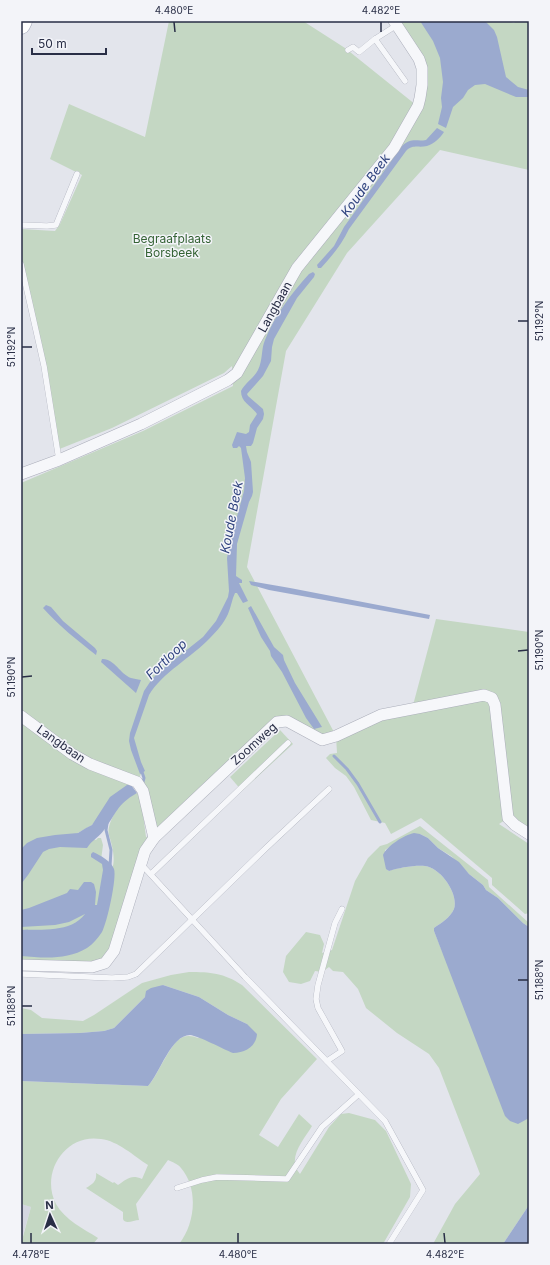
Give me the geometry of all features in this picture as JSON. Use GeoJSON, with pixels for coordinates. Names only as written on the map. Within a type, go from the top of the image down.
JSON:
{"type":"FeatureCollection","features":[{"type":"Feature","properties":{"kind":"main road"},"geometry":{"type":"LineString","coordinates":[[21,25],[23,21]]}},
{"type":"Feature","properties":{"kind":"street","name":"Langbaan"},"geometry":{"type":"LineString","coordinates":[[21,474],[59,460],[141,424],[228,380],[237,373],[297,268],[394,148],[419,102],[422,78],[419,59],[395,23]]}},
{"type":"Feature","properties":{"kind":"street","name":"Zoomweg"},"geometry":{"type":"LineString","coordinates":[[21,964],[92,967],[105,964],[114,952],[145,851],[154,838],[276,722],[287,721],[322,740],[336,736],[381,715],[484,695],[492,698],[495,706],[508,818],[515,825],[529,834]]}},
{"type":"Feature","properties":{"kind":"street","name":"Langbaan"},"geometry":{"type":"LineString","coordinates":[[21,716],[72,754],[90,764],[140,786],[154,838]]}},
{"type":"Feature","properties":{"kind":"lane"},"geometry":{"type":"LineString","coordinates":[[348,50],[353,47],[359,52],[395,23]]}},
{"type":"Feature","properties":{"kind":"lane"},"geometry":{"type":"LineString","coordinates":[[375,39],[406,81]]}},
{"type":"Feature","properties":{"kind":"lane"},"geometry":{"type":"LineString","coordinates":[[21,225],[56,225],[77,174]]}},
{"type":"Feature","properties":{"kind":"lane"},"geometry":{"type":"LineString","coordinates":[[21,264],[44,366],[59,460]]}},
{"type":"Feature","properties":{"kind":"lane"},"geometry":{"type":"LineString","coordinates":[[151,874],[288,744]]}},
{"type":"Feature","properties":{"kind":"lane"},"geometry":{"type":"LineString","coordinates":[[21,974],[128,977],[136,974],[329,789]]}},
{"type":"Feature","properties":{"kind":"lane"},"geometry":{"type":"LineString","coordinates":[[141,864],[327,1062],[385,1120],[423,1190],[389,1244]]}},
{"type":"Feature","properties":{"kind":"lane"},"geometry":{"type":"LineString","coordinates":[[327,1062],[342,1051],[318,1008],[316,999],[318,985],[335,923],[342,909]]}},
{"type":"Feature","properties":{"kind":"lane"},"geometry":{"type":"LineString","coordinates":[[177,1188],[217,1177],[287,1179],[322,1127],[359,1094]]}},
{"type":"Feature","properties":{"kind":"shaded area"},"geometry":{"type":"Polygon","coordinates":[[[21,1204],[31,1207],[21,1242],[21,1204]]]}},
{"type":"Feature","properties":{"kind":"green space","name":"Begraafplaats Borsbeek"},"geometry":{"type":"Polygon","coordinates":[[[169,21],[303,21],[345,48],[421,109],[426,88],[400,21],[508,21],[514,23],[516,21],[529,21],[529,170],[440,150],[347,253],[286,351],[247,567],[336,736],[322,740],[277,722],[154,838],[145,841],[106,958],[94,964],[21,961],[21,483],[143,431],[233,386],[232,366],[224,373],[112,428],[57,450],[44,366],[21,264],[21,229],[55,231],[60,224],[82,175],[50,159],[69,104],[145,137],[169,21]],[[142,772],[139,778],[92,825],[76,834],[96,840],[101,838],[103,845],[101,860],[104,862],[106,905],[114,861],[109,835],[109,826],[113,816],[122,802],[128,797],[137,793],[141,799],[146,837],[154,838],[142,789],[144,780],[142,772]]]}},
{"type":"Feature","properties":{"kind":"green space"},"geometry":{"type":"Polygon","coordinates":[[[436,619],[529,632],[529,834],[508,818],[499,824],[529,844],[529,913],[525,914],[492,885],[492,878],[421,818],[391,834],[385,823],[371,820],[354,787],[346,776],[335,768],[326,758],[330,754],[337,753],[336,736],[412,709],[436,619]]]}},
{"type":"Feature","properties":{"kind":"green space"},"geometry":{"type":"Polygon","coordinates":[[[280,730],[293,744],[242,791],[230,777],[280,730]]]}},
{"type":"Feature","properties":{"kind":"green space"},"geometry":{"type":"Polygon","coordinates":[[[420,826],[488,880],[489,887],[529,923],[529,927],[498,898],[486,890],[483,885],[469,874],[451,856],[438,848],[428,838],[420,834],[400,840],[385,850],[388,871],[406,867],[425,866],[437,871],[451,889],[454,896],[454,909],[448,918],[434,928],[434,931],[442,951],[527,1119],[529,1118],[529,1205],[503,1244],[433,1244],[455,1204],[480,1174],[439,1068],[429,1054],[397,1033],[366,1008],[358,989],[343,972],[333,971],[329,967],[322,972],[315,971],[310,981],[301,984],[289,982],[283,972],[286,956],[306,932],[320,935],[324,944],[322,953],[332,950],[355,881],[368,858],[380,846],[387,844],[420,826]]]}},
{"type":"Feature","properties":{"kind":"green space"},"geometry":{"type":"Polygon","coordinates":[[[189,972],[217,974],[242,985],[317,1059],[281,1099],[259,1135],[278,1147],[299,1114],[312,1126],[301,1143],[296,1155],[296,1168],[300,1174],[329,1127],[341,1114],[349,1113],[375,1120],[386,1131],[411,1184],[410,1197],[383,1244],[179,1244],[189,1227],[193,1206],[191,1186],[187,1176],[181,1168],[177,1164],[168,1160],[136,1204],[139,1220],[126,1222],[123,1219],[123,1212],[86,1188],[94,1182],[96,1173],[118,1185],[132,1177],[142,1179],[148,1165],[126,1149],[114,1143],[101,1139],[88,1139],[77,1142],[67,1149],[59,1158],[54,1168],[51,1180],[52,1192],[56,1204],[64,1215],[75,1224],[98,1238],[93,1244],[21,1244],[31,1207],[21,1204],[21,1081],[148,1086],[178,1040],[187,1036],[198,1038],[247,1024],[228,1015],[199,997],[163,985],[145,997],[114,1028],[104,1031],[21,1034],[21,1008],[31,1010],[42,1018],[83,1021],[142,983],[189,972]]]}},
{"type":"Feature","properties":{"kind":"water"},"geometry":{"type":"Polygon","coordinates":[[[420,21],[485,21],[494,30],[497,37],[506,77],[518,87],[529,90],[529,97],[516,97],[485,84],[475,85],[468,90],[463,98],[453,107],[446,128],[438,124],[442,107],[441,98],[443,82],[440,58],[433,41],[420,21]]]}},
{"type":"Feature","properties":{"kind":"water"},"geometry":{"type":"Polygon","coordinates":[[[437,128],[444,132],[439,139],[430,145],[411,148],[406,151],[349,229],[336,250],[321,268],[318,268],[317,265],[334,246],[344,227],[402,146],[411,141],[426,140],[437,128]]]}},
{"type":"Feature","properties":{"kind":"water"},"geometry":{"type":"Polygon","coordinates":[[[313,272],[315,274],[314,277],[297,298],[274,339],[271,361],[263,376],[247,394],[263,409],[264,414],[263,419],[257,428],[253,443],[251,446],[246,446],[251,462],[253,492],[237,544],[236,576],[242,580],[242,583],[239,583],[248,601],[243,603],[237,593],[235,593],[228,614],[218,630],[203,645],[161,679],[149,695],[134,738],[145,771],[140,774],[129,741],[130,733],[144,691],[159,672],[203,637],[216,621],[228,597],[227,558],[244,491],[245,478],[241,448],[239,446],[237,448],[233,448],[232,445],[237,432],[246,434],[249,432],[250,425],[257,414],[244,401],[241,391],[258,370],[265,340],[279,313],[296,289],[309,274],[313,272]]]}},
{"type":"Feature","properties":{"kind":"water"},"geometry":{"type":"Polygon","coordinates":[[[249,581],[430,615],[429,619],[269,590],[251,585],[249,581]]]}},
{"type":"Feature","properties":{"kind":"water"},"geometry":{"type":"Polygon","coordinates":[[[46,605],[51,607],[63,621],[95,648],[97,651],[96,655],[68,633],[49,615],[43,608],[46,605]]]}},
{"type":"Feature","properties":{"kind":"water"},"geometry":{"type":"Polygon","coordinates":[[[251,606],[274,647],[283,655],[295,683],[322,727],[314,729],[306,718],[282,672],[271,656],[270,651],[261,637],[248,608],[251,606]]]}},
{"type":"Feature","properties":{"kind":"water"},"geometry":{"type":"Polygon","coordinates":[[[102,659],[110,661],[127,676],[141,680],[136,693],[101,662],[102,659]]]}},
{"type":"Feature","properties":{"kind":"water"},"geometry":{"type":"Polygon","coordinates":[[[127,785],[131,785],[137,793],[121,805],[104,830],[87,848],[60,847],[43,852],[21,884],[21,849],[27,843],[37,838],[78,833],[92,825],[110,797],[127,785]]]}},
{"type":"Feature","properties":{"kind":"water"},"geometry":{"type":"Polygon","coordinates":[[[414,833],[428,838],[438,848],[459,862],[469,874],[483,885],[486,890],[498,898],[529,927],[529,1118],[518,1124],[510,1121],[505,1116],[434,931],[434,928],[448,918],[454,909],[454,896],[451,889],[437,871],[425,866],[407,867],[389,871],[386,869],[383,855],[388,848],[396,841],[414,833]]]}},
{"type":"Feature","properties":{"kind":"water"},"geometry":{"type":"Polygon","coordinates":[[[93,852],[108,861],[113,866],[115,874],[109,910],[102,932],[87,948],[71,955],[47,958],[21,956],[21,930],[46,930],[64,927],[79,920],[85,914],[69,922],[55,925],[21,927],[21,910],[67,893],[70,889],[78,890],[84,882],[91,882],[94,884],[96,892],[95,905],[97,905],[103,870],[102,864],[91,857],[93,852]]]}},
{"type":"Feature","properties":{"kind":"water"},"geometry":{"type":"Polygon","coordinates":[[[163,985],[199,997],[228,1015],[247,1024],[257,1034],[255,1042],[252,1046],[242,1052],[233,1053],[194,1036],[190,1035],[183,1037],[177,1041],[166,1056],[148,1086],[21,1081],[21,1034],[80,1033],[104,1031],[114,1028],[145,997],[146,991],[163,985]]]}},
{"type":"Feature","properties":{"kind":"water"},"geometry":{"type":"Polygon","coordinates":[[[529,1205],[529,1244],[503,1244],[529,1205]]]}},
{"type":"Feature","properties":{"kind":"waterway","name":"Koude Beek"},"geometry":{"type":"LineString","coordinates":[[334,756],[347,769],[358,784],[380,822]]}},
{"type":"Feature","properties":{"kind":"waterway","name":"Fortloop"},"geometry":{"type":"LineString","coordinates":[[141,769],[144,778],[143,782]]}},
{"type":"Feature","properties":{"kind":"waterway","name":"Fortloop"},"geometry":{"type":"LineString","coordinates":[[107,823],[106,830],[111,850],[110,866]]}}]}
